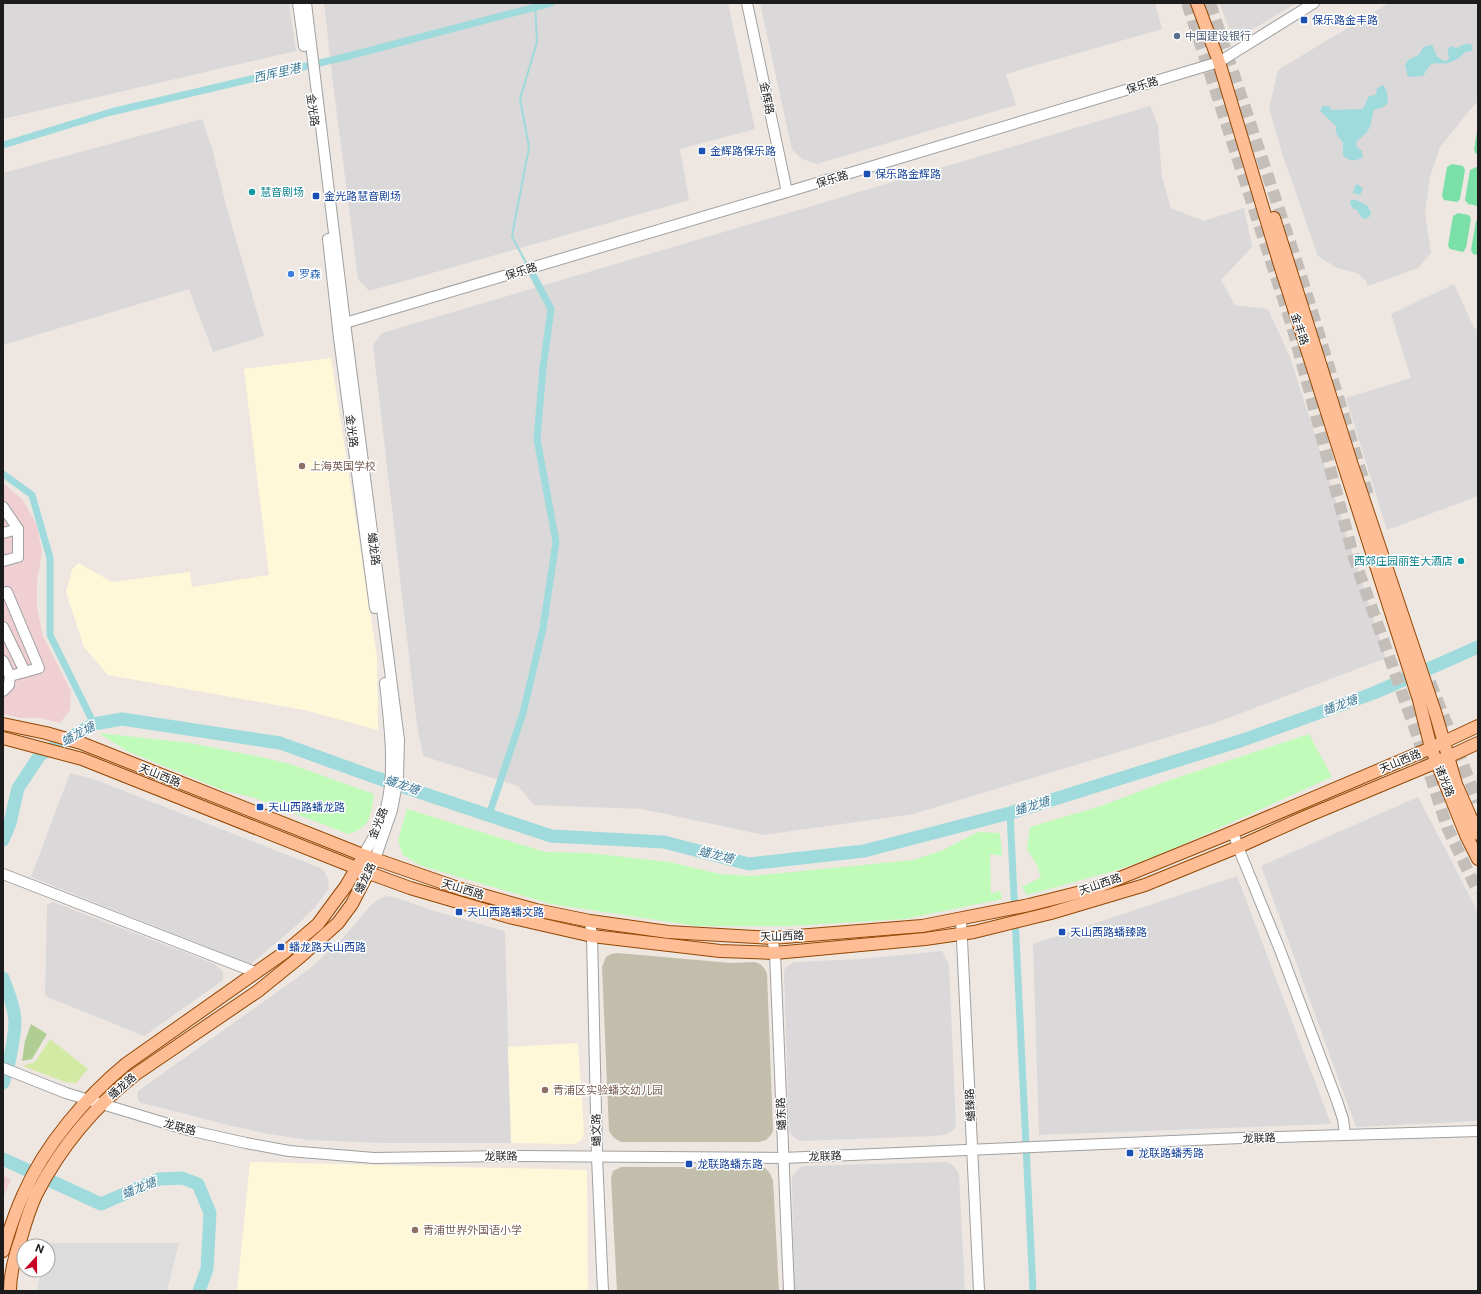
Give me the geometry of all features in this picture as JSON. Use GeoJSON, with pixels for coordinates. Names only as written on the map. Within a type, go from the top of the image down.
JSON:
{"type":"FeatureCollection","features":[{"type":"Feature","properties":{"kind":"main road","name":"金丰路"},"geometry":{"type":"LineString","coordinates":[[1197,3],[1221,60]]}},
{"type":"Feature","properties":{"kind":"main road","name":"金丰路"},"geometry":{"type":"LineString","coordinates":[[1205,3],[1280,265],[1424,698]]}},
{"type":"Feature","properties":{"kind":"main road"},"geometry":{"type":"LineString","coordinates":[[1424,698],[1444,742],[1456,784],[1478,834]]}},
{"type":"Feature","properties":{"kind":"main road","name":"诸光路"},"geometry":{"type":"LineString","coordinates":[[1424,698],[1431,748],[1466,835],[1478,859]]}},
{"type":"Feature","properties":{"kind":"main road","name":"天山西路"},"geometry":{"type":"LineString","coordinates":[[3,724],[46,733],[81,743],[369,857],[461,889],[536,910],[668,932],[772,938],[922,926],[1029,905],[1093,889],[1233,832],[1431,748],[1478,726]]}},
{"type":"Feature","properties":{"kind":"main road","name":"天山西路"},"geometry":{"type":"LineString","coordinates":[[3,738],[82,759],[410,888],[513,918],[592,936],[720,951],[775,952],[925,939],[962,934],[1051,913],[1145,885],[1238,847],[1478,743]]}},
{"type":"Feature","properties":{"kind":"main road","name":"蟠龙路"},"geometry":{"type":"LineString","coordinates":[[10,1291],[12,1268],[16,1253],[36,1196],[55,1163],[74,1136],[101,1104],[136,1074],[258,991],[300,957],[338,923],[352,904],[363,870],[369,857]]}},
{"type":"Feature","properties":{"kind":"main road","name":"蟠龙路"},"geometry":{"type":"LineString","coordinates":[[3,1251],[10,1226],[24,1192],[43,1159],[66,1125],[88,1100],[109,1078],[126,1064],[284,952],[318,924],[346,886],[363,870]]}},
{"type":"Feature","properties":{"kind":"street","name":"金光路"},"geometry":{"type":"LineString","coordinates":[[298,3],[314,71],[342,326]]}},
{"type":"Feature","properties":{"kind":"street","name":"金光路"},"geometry":{"type":"LineString","coordinates":[[306,3],[309,82],[342,326]]}},
{"type":"Feature","properties":{"kind":"street","name":"金辉路"},"geometry":{"type":"LineString","coordinates":[[747,3],[787,192]]}},
{"type":"Feature","properties":{"kind":"street","name":"保乐路"},"geometry":{"type":"LineString","coordinates":[[342,326],[1221,60],[1314,3]]}},
{"type":"Feature","properties":{"kind":"street","name":"蟠龙路"},"geometry":{"type":"LineString","coordinates":[[342,326],[399,740],[395,757],[398,778],[389,809],[369,857]]}},
{"type":"Feature","properties":{"kind":"street"},"geometry":{"type":"LineString","coordinates":[[3,507],[18,529],[18,557],[3,562]]}},
{"type":"Feature","properties":{"kind":"street"},"geometry":{"type":"LineString","coordinates":[[3,533],[18,529]]}},
{"type":"Feature","properties":{"kind":"street"},"geometry":{"type":"LineString","coordinates":[[3,594],[7,592],[38,668],[10,676]]}},
{"type":"Feature","properties":{"kind":"street"},"geometry":{"type":"LineString","coordinates":[[3,627],[25,672]]}},
{"type":"Feature","properties":{"kind":"street"},"geometry":{"type":"LineString","coordinates":[[3,661],[10,676],[10,685],[3,691]]}},
{"type":"Feature","properties":{"kind":"street"},"geometry":{"type":"LineString","coordinates":[[1233,832],[1280,950],[1337,1101],[1343,1119],[1345,1135]]}},
{"type":"Feature","properties":{"kind":"street"},"geometry":{"type":"LineString","coordinates":[[5,875],[255,972]]}},
{"type":"Feature","properties":{"kind":"street","name":"蟠臻路"},"geometry":{"type":"LineString","coordinates":[[961,919],[979,1291]]}},
{"type":"Feature","properties":{"kind":"street","name":"蟠文路"},"geometry":{"type":"LineString","coordinates":[[590,920],[592,936],[597,1157],[604,1291]]}},
{"type":"Feature","properties":{"kind":"street","name":"蟠东路"},"geometry":{"type":"LineString","coordinates":[[772,938],[775,952],[789,1291]]}},
{"type":"Feature","properties":{"kind":"street","name":"龙联路"},"geometry":{"type":"LineString","coordinates":[[3,1068],[66,1093],[188,1130],[289,1151],[374,1158],[519,1156],[783,1158],[1478,1131]]}},
{"type":"Feature","properties":{"kind":"shaded area"},"geometry":{"type":"Polygon","coordinates":[[[3,3],[289,3],[296,51],[3,119],[3,3]]]}},
{"type":"Feature","properties":{"kind":"shaded area"},"geometry":{"type":"Polygon","coordinates":[[[324,3],[728,3],[755,129],[680,149],[689,200],[369,291],[358,279],[324,3]]]}},
{"type":"Feature","properties":{"kind":"shaded area"},"geometry":{"type":"Polygon","coordinates":[[[760,3],[1155,3],[1162,29],[1006,74],[1016,105],[817,164],[802,159],[792,150],[760,3]]]}},
{"type":"Feature","properties":{"kind":"shaded area"},"geometry":{"type":"Polygon","coordinates":[[[1219,3],[1297,3],[1234,40],[1219,3]]]}},
{"type":"Feature","properties":{"kind":"shaded area"},"geometry":{"type":"Polygon","coordinates":[[[1389,3],[1478,3],[1478,102],[1440,147],[1430,177],[1425,213],[1431,253],[1418,268],[1368,286],[1366,281],[1357,273],[1337,268],[1318,256],[1282,153],[1269,108],[1278,70],[1389,3]]]}},
{"type":"Feature","properties":{"kind":"shaded area"},"geometry":{"type":"Polygon","coordinates":[[[1150,106],[1158,125],[1162,177],[1171,208],[1204,221],[1244,208],[1252,247],[1221,280],[1235,305],[1268,309],[1290,357],[1386,658],[1215,723],[913,814],[764,835],[642,809],[534,805],[518,786],[423,756],[417,725],[373,345],[382,333],[1150,106]]]}},
{"type":"Feature","properties":{"kind":"shaded area"},"geometry":{"type":"Polygon","coordinates":[[[202,119],[212,148],[226,205],[264,336],[213,352],[189,289],[3,345],[3,173],[202,119]]]}},
{"type":"Feature","properties":{"kind":"shaded area"},"geometry":{"type":"Polygon","coordinates":[[[1454,284],[1474,328],[1478,329],[1478,496],[1387,530],[1346,398],[1411,378],[1391,314],[1454,284]]]}},
{"type":"Feature","properties":{"kind":"shaded area","name":"上海英国学校"},"geometry":{"type":"Polygon","coordinates":[[[331,358],[377,657],[378,730],[304,710],[108,675],[84,647],[66,592],[72,570],[78,563],[112,582],[190,572],[192,587],[269,575],[244,369],[331,358]]]}},
{"type":"Feature","properties":{"kind":"shaded area"},"geometry":{"type":"Polygon","coordinates":[[[3,483],[23,500],[37,525],[42,552],[37,582],[37,608],[43,636],[71,691],[70,710],[60,723],[41,718],[20,718],[3,714],[3,483]]]}},
{"type":"Feature","properties":{"kind":"shaded area"},"geometry":{"type":"Polygon","coordinates":[[[70,773],[96,780],[323,869],[328,879],[329,889],[315,907],[297,925],[251,964],[31,877],[70,773]]]}},
{"type":"Feature","properties":{"kind":"shaded area"},"geometry":{"type":"Polygon","coordinates":[[[1418,797],[1478,912],[1478,1121],[1356,1127],[1261,866],[1418,797]]]}},
{"type":"Feature","properties":{"kind":"shaded area"},"geometry":{"type":"Polygon","coordinates":[[[1237,876],[1331,1124],[1039,1135],[1033,944],[1237,876]]]}},
{"type":"Feature","properties":{"kind":"shaded area"},"geometry":{"type":"Polygon","coordinates":[[[386,896],[505,931],[511,1143],[383,1143],[309,1140],[268,1134],[228,1125],[141,1103],[138,1100],[138,1091],[308,970],[343,938],[370,906],[377,900],[386,896]]]}},
{"type":"Feature","properties":{"kind":"shaded area"},"geometry":{"type":"Polygon","coordinates":[[[53,902],[215,964],[223,972],[223,980],[144,1036],[45,996],[47,905],[53,902]]]}},
{"type":"Feature","properties":{"kind":"shaded area"},"geometry":{"type":"Polygon","coordinates":[[[942,951],[949,965],[956,1126],[953,1130],[944,1135],[935,1136],[800,1141],[796,1139],[790,1133],[789,1129],[785,968],[794,962],[862,959],[942,951]]]}},
{"type":"Feature","properties":{"kind":"shaded area"},"geometry":{"type":"Polygon","coordinates":[[[618,953],[731,963],[755,962],[764,968],[767,973],[773,1131],[766,1140],[759,1142],[621,1142],[614,1138],[609,1131],[602,967],[606,957],[611,954],[618,953]]]}},
{"type":"Feature","properties":{"kind":"shaded area","name":"青浦区实验蟠文幼儿园"},"geometry":{"type":"Polygon","coordinates":[[[578,1043],[584,1133],[581,1141],[574,1144],[511,1143],[508,1047],[578,1043]]]}},
{"type":"Feature","properties":{"kind":"shaded area","name":"青浦世界外国语小学"},"geometry":{"type":"Polygon","coordinates":[[[250,1162],[587,1170],[588,1291],[237,1291],[250,1162]]]}},
{"type":"Feature","properties":{"kind":"shaded area"},"geometry":{"type":"Polygon","coordinates":[[[946,1162],[954,1166],[959,1174],[965,1291],[794,1291],[792,1180],[793,1175],[799,1168],[804,1166],[946,1162]]]}},
{"type":"Feature","properties":{"kind":"shaded area"},"geometry":{"type":"Polygon","coordinates":[[[621,1167],[765,1168],[773,1180],[779,1291],[617,1291],[611,1178],[613,1171],[621,1167]]]}},
{"type":"Feature","properties":{"kind":"shaded area"},"geometry":{"type":"Polygon","coordinates":[[[3,1175],[11,1180],[3,1198],[3,1175]]]}},
{"type":"Feature","properties":{"kind":"shaded area"},"geometry":{"type":"Polygon","coordinates":[[[56,1243],[179,1243],[167,1291],[37,1291],[39,1278],[56,1278],[56,1243]]]}},
{"type":"Feature","properties":{"kind":"green space"},"geometry":{"type":"Polygon","coordinates":[[[1478,125],[1478,154],[1476,154],[1474,150],[1478,125]]]}},
{"type":"Feature","properties":{"kind":"green space"},"geometry":{"type":"Polygon","coordinates":[[[1452,164],[1463,166],[1465,170],[1460,199],[1457,202],[1444,200],[1442,196],[1447,167],[1452,164]]]}},
{"type":"Feature","properties":{"kind":"green space"},"geometry":{"type":"Polygon","coordinates":[[[1476,167],[1478,168],[1478,206],[1468,204],[1465,200],[1470,170],[1476,167]]]}},
{"type":"Feature","properties":{"kind":"green space"},"geometry":{"type":"Polygon","coordinates":[[[1458,213],[1469,215],[1471,219],[1466,248],[1463,252],[1450,249],[1448,246],[1453,216],[1458,213]]]}},
{"type":"Feature","properties":{"kind":"green space"},"geometry":{"type":"Polygon","coordinates":[[[1478,220],[1478,255],[1473,254],[1471,250],[1476,221],[1478,220]]]}},
{"type":"Feature","properties":{"kind":"green space"},"geometry":{"type":"Polygon","coordinates":[[[99,733],[190,743],[290,764],[374,794],[371,814],[366,824],[356,831],[348,834],[252,797],[225,791],[127,751],[99,733]]]}},
{"type":"Feature","properties":{"kind":"green space"},"geometry":{"type":"Polygon","coordinates":[[[1309,734],[1332,777],[1162,854],[1114,871],[1027,895],[1022,887],[1041,877],[1037,865],[1027,849],[1030,827],[1101,806],[1170,780],[1309,734]]]}},
{"type":"Feature","properties":{"kind":"green space"},"geometry":{"type":"Polygon","coordinates":[[[407,809],[545,852],[588,853],[669,862],[720,874],[752,876],[913,860],[943,850],[978,832],[1000,833],[1002,856],[990,854],[991,894],[1000,891],[1002,899],[905,919],[791,926],[697,926],[551,904],[422,866],[403,855],[398,840],[407,809]]]}},
{"type":"Feature","properties":{"kind":"green space"},"geometry":{"type":"Polygon","coordinates":[[[31,1024],[47,1034],[32,1059],[22,1061],[25,1041],[31,1024]]]}},
{"type":"Feature","properties":{"kind":"green space"},"geometry":{"type":"Polygon","coordinates":[[[50,1039],[88,1069],[76,1083],[65,1082],[23,1066],[35,1062],[50,1039]]]}},
{"type":"Feature","properties":{"kind":"water"},"geometry":{"type":"Polygon","coordinates":[[[1465,44],[1470,44],[1473,47],[1471,51],[1465,52],[1451,62],[1443,64],[1434,63],[1429,66],[1423,76],[1408,77],[1405,65],[1408,60],[1419,54],[1423,47],[1432,45],[1436,55],[1442,60],[1446,61],[1449,59],[1448,52],[1450,47],[1452,46],[1456,48],[1465,44]]]}},
{"type":"Feature","properties":{"kind":"water"},"geometry":{"type":"Polygon","coordinates":[[[1383,85],[1387,91],[1388,103],[1383,107],[1374,110],[1368,130],[1357,141],[1356,146],[1362,151],[1363,157],[1358,160],[1348,159],[1343,156],[1343,142],[1337,135],[1336,126],[1320,111],[1323,106],[1329,106],[1331,110],[1363,109],[1369,96],[1376,95],[1377,88],[1383,85]]]}},
{"type":"Feature","properties":{"kind":"water"},"geometry":{"type":"Polygon","coordinates":[[[1358,184],[1363,189],[1360,195],[1353,193],[1355,186],[1358,184]]]}},
{"type":"Feature","properties":{"kind":"water"},"geometry":{"type":"Polygon","coordinates":[[[1351,200],[1356,200],[1367,205],[1371,213],[1369,217],[1365,219],[1362,218],[1357,210],[1351,206],[1351,200]]]}},
{"type":"Feature","properties":{"kind":"waterway"},"geometry":{"type":"LineString","coordinates":[[526,263],[512,236],[529,147],[520,99],[537,42],[535,3]]}},
{"type":"Feature","properties":{"kind":"waterway","name":"西厍里港"},"geometry":{"type":"LineString","coordinates":[[3,145],[111,112],[341,58],[551,3]]}},
{"type":"Feature","properties":{"kind":"waterway"},"geometry":{"type":"LineString","coordinates":[[489,815],[523,713],[543,628],[556,542],[537,439],[543,368],[551,309],[533,275]]}},
{"type":"Feature","properties":{"kind":"waterway"},"geometry":{"type":"LineString","coordinates":[[3,474],[32,495],[50,558],[50,635],[94,724]]}},
{"type":"Feature","properties":{"kind":"waterway","name":"蟠龙塘"},"geometry":{"type":"LineString","coordinates":[[3,840],[10,823],[18,788],[40,755],[94,724],[122,719],[280,743],[377,778],[551,836],[664,842],[749,864],[864,851],[1010,813],[1243,740],[1374,693],[1478,647]]}},
{"type":"Feature","properties":{"kind":"waterway"},"geometry":{"type":"LineString","coordinates":[[1010,813],[1033,1291]]}},
{"type":"Feature","properties":{"kind":"waterway","name":"蟠龙塘"},"geometry":{"type":"LineString","coordinates":[[3,978],[13,1006],[15,1017],[14,1038],[3,1083]]}},
{"type":"Feature","properties":{"kind":"waterway","name":"蟠龙塘"},"geometry":{"type":"LineString","coordinates":[[3,1159],[101,1204],[159,1179],[182,1178],[198,1184],[210,1213],[207,1269],[199,1291]]}},
{"type":"Feature","properties":{"kind":"tunnel"},"geometry":{"type":"LineString","coordinates":[[1187,3],[1292,326],[1354,558],[1416,732],[1447,827],[1478,892]]}},
{"type":"Feature","properties":{"kind":"tunnel"},"geometry":{"type":"LineString","coordinates":[[1210,3],[1299,269],[1369,498]]}},
{"type":"Feature","properties":{"kind":"tunnel"},"geometry":{"type":"LineString","coordinates":[[1430,682],[1478,802]]}},
{"type":"Feature","properties":{"kind":"place","name":"保乐路金丰路"},"geometry":{"type":"Point","coordinates":[1304,20]}},
{"type":"Feature","properties":{"kind":"place","name":"中国建设银行"},"geometry":{"type":"Point","coordinates":[1177,36]}},
{"type":"Feature","properties":{"kind":"place","name":"金辉路保乐路"},"geometry":{"type":"Point","coordinates":[702,151]}},
{"type":"Feature","properties":{"kind":"place","name":"保乐路金辉路"},"geometry":{"type":"Point","coordinates":[867,174]}},
{"type":"Feature","properties":{"kind":"place","name":"慧音剧场"},"geometry":{"type":"Point","coordinates":[252,192]}},
{"type":"Feature","properties":{"kind":"place","name":"金光路慧音剧场"},"geometry":{"type":"Point","coordinates":[316,196]}},
{"type":"Feature","properties":{"kind":"place","name":"罗森"},"geometry":{"type":"Point","coordinates":[291,274]}},
{"type":"Feature","properties":{"kind":"place","name":"上海英国学校"},"geometry":{"type":"Point","coordinates":[302,466]}},
{"type":"Feature","properties":{"kind":"place","name":"西郊庄园丽笙大酒店"},"geometry":{"type":"Point","coordinates":[1461,561]}},
{"type":"Feature","properties":{"kind":"place","name":"天山西路蟠龙路"},"geometry":{"type":"Point","coordinates":[260,807]}},
{"type":"Feature","properties":{"kind":"place","name":"天山西路蟠文路"},"geometry":{"type":"Point","coordinates":[459,912]}},
{"type":"Feature","properties":{"kind":"place","name":"天山西路蟠臻路"},"geometry":{"type":"Point","coordinates":[1062,932]}},
{"type":"Feature","properties":{"kind":"place","name":"蟠龙路天山西路"},"geometry":{"type":"Point","coordinates":[281,947]}},
{"type":"Feature","properties":{"kind":"place","name":"青浦区实验蟠文幼儿园"},"geometry":{"type":"Point","coordinates":[545,1090]}},
{"type":"Feature","properties":{"kind":"place","name":"龙联路蟠秀路"},"geometry":{"type":"Point","coordinates":[1130,1153]}},
{"type":"Feature","properties":{"kind":"place","name":"龙联路蟠东路"},"geometry":{"type":"Point","coordinates":[689,1164]}},
{"type":"Feature","properties":{"kind":"place","name":"青浦世界外国语小学"},"geometry":{"type":"Point","coordinates":[415,1230]}}]}
